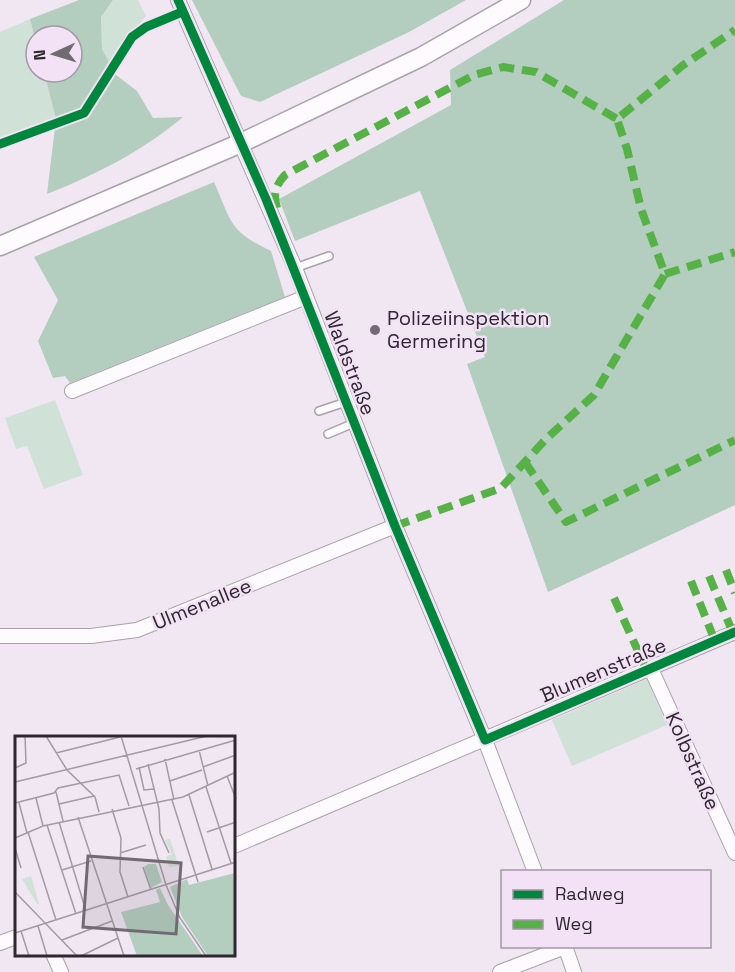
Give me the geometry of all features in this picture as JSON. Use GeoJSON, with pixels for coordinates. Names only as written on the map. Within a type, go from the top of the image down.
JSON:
{"type":"FeatureCollection","features":[{"type":"Feature","properties":{"kind":"main road"},"geometry":{"type":"LineString","coordinates":[[0,246],[241,143],[422,57],[521,0]]}},
{"type":"Feature","properties":{"kind":"street","name":"Waldstraße"},"geometry":{"type":"LineString","coordinates":[[178,0],[306,297],[395,526],[484,740],[534,870]]}},
{"type":"Feature","properties":{"kind":"street","name":"Waldstraße"},"geometry":{"type":"LineString","coordinates":[[72,392],[306,297]]}},
{"type":"Feature","properties":{"kind":"street","name":"Ulmenallee"},"geometry":{"type":"LineString","coordinates":[[0,636],[91,636],[137,630],[395,526]]}},
{"type":"Feature","properties":{"kind":"street","name":"Blumenstraße"},"geometry":{"type":"LineString","coordinates":[[236,845],[735,633]]}},
{"type":"Feature","properties":{"kind":"street","name":"Kolbstraße"},"geometry":{"type":"LineString","coordinates":[[651,669],[735,853]]}},
{"type":"Feature","properties":{"kind":"street"},"geometry":{"type":"LineString","coordinates":[[0,943],[15,937]]}},
{"type":"Feature","properties":{"kind":"street"},"geometry":{"type":"LineString","coordinates":[[500,972],[562,948]]}},
{"type":"Feature","properties":{"kind":"street"},"geometry":{"type":"LineString","coordinates":[[565,948],[574,972]]}},
{"type":"Feature","properties":{"kind":"street"},"geometry":{"type":"LineString","coordinates":[[54,957],[61,972]]}},
{"type":"Feature","properties":{"kind":"lane"},"geometry":{"type":"LineString","coordinates":[[294,268],[329,256]]}},
{"type":"Feature","properties":{"kind":"lane"},"geometry":{"type":"LineString","coordinates":[[319,411],[346,402]]}},
{"type":"Feature","properties":{"kind":"lane"},"geometry":{"type":"LineString","coordinates":[[328,434],[354,423]]}},
{"type":"Feature","properties":{"kind":"shaded area"},"geometry":{"type":"Polygon","coordinates":[[[113,0],[138,0],[146,16],[109,63],[102,49],[101,17],[113,0]]]}},
{"type":"Feature","properties":{"kind":"shaded area"},"geometry":{"type":"Polygon","coordinates":[[[30,19],[31,24],[24,24],[24,84],[47,84],[56,119],[0,141],[0,32],[30,19]]]}},
{"type":"Feature","properties":{"kind":"shaded area"},"geometry":{"type":"Polygon","coordinates":[[[55,400],[83,475],[44,489],[27,446],[16,449],[5,418],[55,400]]]}},
{"type":"Feature","properties":{"kind":"shaded area"},"geometry":{"type":"Polygon","coordinates":[[[647,679],[667,725],[572,766],[552,720],[647,679]]]}},
{"type":"Feature","properties":{"kind":"green space"},"geometry":{"type":"Polygon","coordinates":[[[79,0],[113,0],[101,17],[102,49],[116,75],[137,91],[153,118],[183,117],[151,141],[118,161],[47,194],[56,119],[47,84],[84,84],[84,24],[31,24],[30,19],[79,0]]]}},
{"type":"Feature","properties":{"kind":"green space"},"geometry":{"type":"Polygon","coordinates":[[[192,0],[466,0],[409,32],[260,102],[241,96],[192,0]]]}},
{"type":"Feature","properties":{"kind":"green space"},"geometry":{"type":"Polygon","coordinates":[[[564,0],[735,0],[735,505],[548,592],[467,364],[485,357],[420,191],[295,241],[279,199],[451,105],[450,70],[564,0]]]}},
{"type":"Feature","properties":{"kind":"green space"},"geometry":{"type":"Polygon","coordinates":[[[214,182],[229,217],[239,231],[271,251],[285,297],[70,383],[65,376],[53,378],[38,341],[58,300],[34,257],[214,182]]]}},
{"type":"Feature","properties":{"kind":"marked path"},"geometry":{"type":"LineString","coordinates":[[395,526],[501,488],[546,439],[594,395],[665,274],[641,209],[627,149],[617,119],[682,66],[735,30]]}},
{"type":"Feature","properties":{"kind":"marked path"},"geometry":{"type":"LineString","coordinates":[[277,208],[276,190],[285,175],[474,75],[503,67],[536,72],[617,119]]}},
{"type":"Feature","properties":{"kind":"marked path"},"geometry":{"type":"LineString","coordinates":[[665,274],[735,252]]}},
{"type":"Feature","properties":{"kind":"marked path"},"geometry":{"type":"LineString","coordinates":[[525,462],[566,522],[735,440]]}},
{"type":"Feature","properties":{"kind":"marked path"},"geometry":{"type":"LineString","coordinates":[[726,570],[735,593]]}},
{"type":"Feature","properties":{"kind":"marked path"},"geometry":{"type":"LineString","coordinates":[[709,576],[733,633]]}},
{"type":"Feature","properties":{"kind":"marked path"},"geometry":{"type":"LineString","coordinates":[[691,581],[715,641]]}},
{"type":"Feature","properties":{"kind":"marked path"},"geometry":{"type":"LineString","coordinates":[[614,598],[647,671]]}},
{"type":"Feature","properties":{"kind":"cycle path"},"geometry":{"type":"LineString","coordinates":[[178,0],[266,199],[395,526],[485,740],[735,632]]}},
{"type":"Feature","properties":{"kind":"cycle path"},"geometry":{"type":"LineString","coordinates":[[0,144],[84,113],[132,37],[146,27],[182,12]]}},
{"type":"Feature","properties":{"kind":"place","name":"Polizeiinspektion Germering"},"geometry":{"type":"Point","coordinates":[375,330]}}]}
